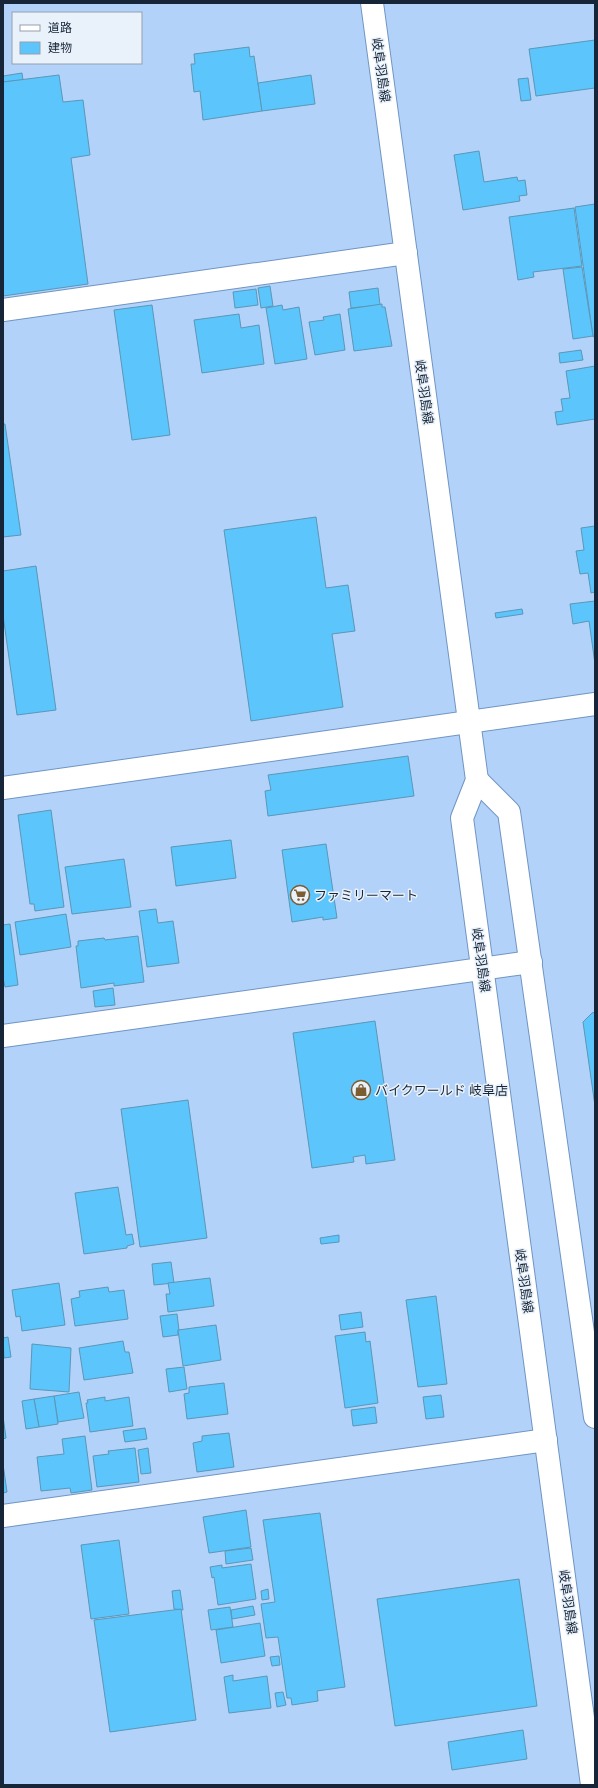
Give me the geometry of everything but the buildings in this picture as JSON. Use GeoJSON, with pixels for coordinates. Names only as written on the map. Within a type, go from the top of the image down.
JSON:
{"type":"FeatureCollection","features":[{"type":"Feature","properties":{"kind":"main road","name":"岐阜羽島線"},"geometry":{"type":"LineString","coordinates":[[372,3],[477,780],[462,818],[592,1785]]}},
{"type":"Feature","properties":{"kind":"main road"},"geometry":{"type":"LineString","coordinates":[[3,310],[406,253]]}},
{"type":"Feature","properties":{"kind":"main road"},"geometry":{"type":"LineString","coordinates":[[3,788],[595,704]]}},
{"type":"Feature","properties":{"kind":"main road"},"geometry":{"type":"LineString","coordinates":[[477,780],[509,812],[595,1417]]}},
{"type":"Feature","properties":{"kind":"main road"},"geometry":{"type":"LineString","coordinates":[[3,1036],[531,962]]}},
{"type":"Feature","properties":{"kind":"main road"},"geometry":{"type":"LineString","coordinates":[[3,1516],[546,1440]]}},
{"type":"Feature","properties":{"kind":"place","name":"ファミリーマート"},"geometry":{"type":"Point","coordinates":[300,895]}},
{"type":"Feature","properties":{"kind":"place","name":"バイクワールド 岐阜店"},"geometry":{"type":"Point","coordinates":[361,1090]}}]}
